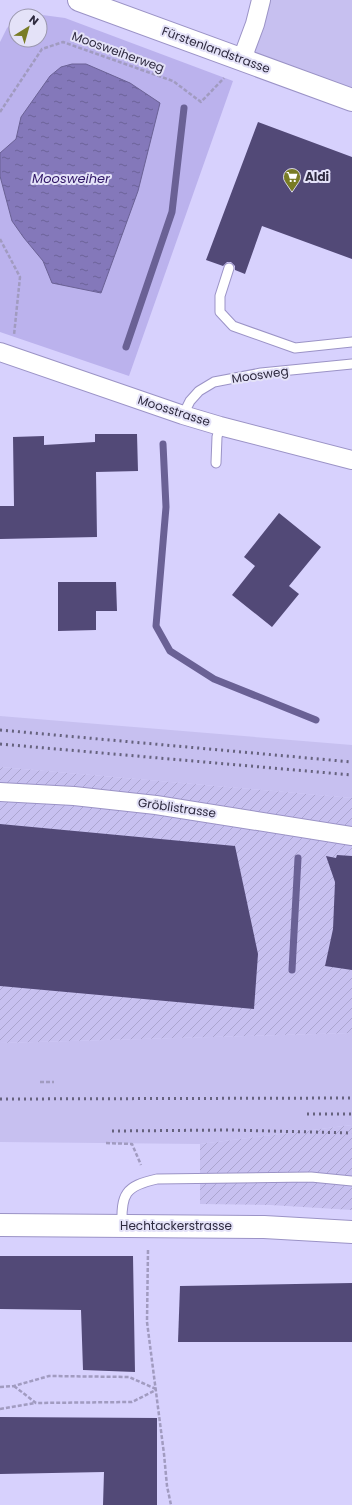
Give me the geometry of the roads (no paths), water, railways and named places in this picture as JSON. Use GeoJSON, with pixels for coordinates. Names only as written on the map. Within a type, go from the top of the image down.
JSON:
{"type":"FeatureCollection","features":[{"type":"Feature","properties":{"kind":"street","name":"Fürstenlandstrasse"},"geometry":{"type":"LineString","coordinates":[[82,0],[352,100]]}},
{"type":"Feature","properties":{"kind":"street"},"geometry":{"type":"LineString","coordinates":[[242,59],[254,24],[260,0]]}},
{"type":"Feature","properties":{"kind":"street","name":"Moosstrasse"},"geometry":{"type":"LineString","coordinates":[[6,346],[183,415],[352,460]]}},
{"type":"Feature","properties":{"kind":"street","name":"Gröblistrasse"},"geometry":{"type":"LineString","coordinates":[[0,792],[74,796],[156,805],[352,836]]}},
{"type":"Feature","properties":{"kind":"street","name":"Hechtackerstrasse"},"geometry":{"type":"LineString","coordinates":[[0,1225],[264,1227],[352,1232]]}},
{"type":"Feature","properties":{"kind":"lane"},"geometry":{"type":"LineString","coordinates":[[229,268],[220,296],[220,312],[233,326],[295,348],[352,342]]}},
{"type":"Feature","properties":{"kind":"lane","name":"Moosweg"},"geometry":{"type":"LineString","coordinates":[[183,415],[190,401],[200,391],[214,382],[261,373],[352,364]]}},
{"type":"Feature","properties":{"kind":"lane"},"geometry":{"type":"LineString","coordinates":[[216,463],[217,437],[220,426]]}},
{"type":"Feature","properties":{"kind":"lane"},"geometry":{"type":"LineString","coordinates":[[122,1226],[121,1208],[123,1199],[132,1187],[147,1181],[168,1178],[303,1177],[352,1181]]}},
{"type":"Feature","properties":{"kind":"water","name":"Moosweiher"},"geometry":{"type":"Polygon","coordinates":[[[72,64],[86,64],[130,83],[160,103],[138,191],[101,293],[52,283],[43,261],[12,221],[0,176],[0,153],[16,139],[21,117],[50,76],[61,67],[72,64]]]}},
{"type":"Feature","properties":{"kind":"waterway"},"geometry":{"type":"LineString","coordinates":[[126,347],[172,212],[184,108]]}},
{"type":"Feature","properties":{"kind":"waterway"},"geometry":{"type":"LineString","coordinates":[[163,444],[166,507],[156,626],[170,651],[214,679],[316,720]]}},
{"type":"Feature","properties":{"kind":"waterway"},"geometry":{"type":"LineString","coordinates":[[292,970],[298,858]]}},
{"type":"Feature","properties":{"kind":"railway"},"geometry":{"type":"LineString","coordinates":[[0,730],[352,762]]}},
{"type":"Feature","properties":{"kind":"railway"},"geometry":{"type":"LineString","coordinates":[[0,744],[352,775]]}},
{"type":"Feature","properties":{"kind":"railway"},"geometry":{"type":"LineString","coordinates":[[0,1099],[352,1098]]}},
{"type":"Feature","properties":{"kind":"railway"},"geometry":{"type":"LineString","coordinates":[[307,1114],[352,1114]]}},
{"type":"Feature","properties":{"kind":"railway"},"geometry":{"type":"LineString","coordinates":[[112,1131],[230,1130],[352,1133]]}},
{"type":"Feature","properties":{"kind":"place","name":"Aldi"},"geometry":{"type":"Point","coordinates":[292,192]}}]}
